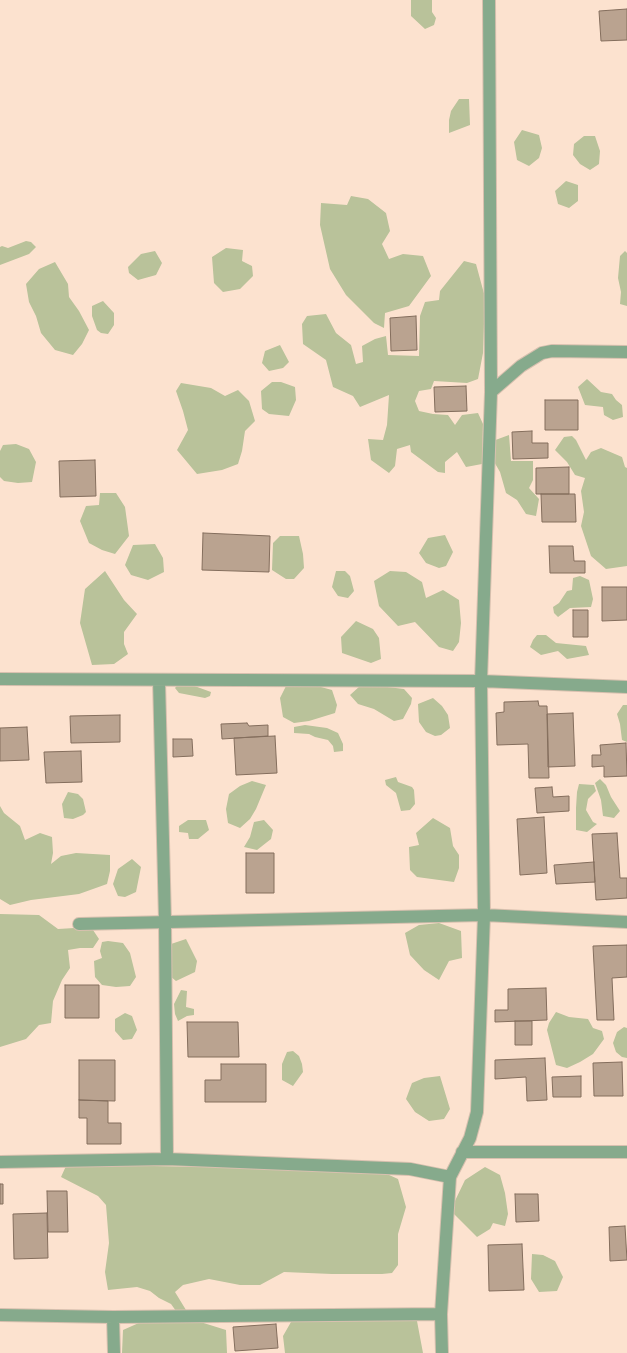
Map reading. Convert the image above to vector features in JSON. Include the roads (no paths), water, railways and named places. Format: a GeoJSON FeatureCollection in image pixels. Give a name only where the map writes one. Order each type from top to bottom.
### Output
{"type":"FeatureCollection","features":[{"type":"Feature","properties":{"kind":"street"},"geometry":{"type":"LineString","coordinates":[[442,1353],[441,1314],[450,1177],[470,1138],[477,1112],[484,915],[481,681],[491,392],[489,0]]}},
{"type":"Feature","properties":{"kind":"street"},"geometry":{"type":"LineString","coordinates":[[491,392],[521,366],[542,354],[552,351],[627,352]]}},
{"type":"Feature","properties":{"kind":"street"},"geometry":{"type":"LineString","coordinates":[[0,679],[481,681],[627,687]]}},
{"type":"Feature","properties":{"kind":"street"},"geometry":{"type":"LineString","coordinates":[[159,680],[165,921],[167,1160]]}},
{"type":"Feature","properties":{"kind":"street"},"geometry":{"type":"LineString","coordinates":[[79,924],[484,915],[627,922]]}},
{"type":"Feature","properties":{"kind":"street"},"geometry":{"type":"LineString","coordinates":[[462,1152],[627,1152]]}},
{"type":"Feature","properties":{"kind":"street"},"geometry":{"type":"LineString","coordinates":[[0,1162],[167,1160],[410,1169],[450,1177]]}},
{"type":"Feature","properties":{"kind":"street"},"geometry":{"type":"LineString","coordinates":[[0,1315],[113,1317],[441,1314]]}},
{"type":"Feature","properties":{"kind":"street"},"geometry":{"type":"LineString","coordinates":[[113,1317],[114,1353]]}}]}
